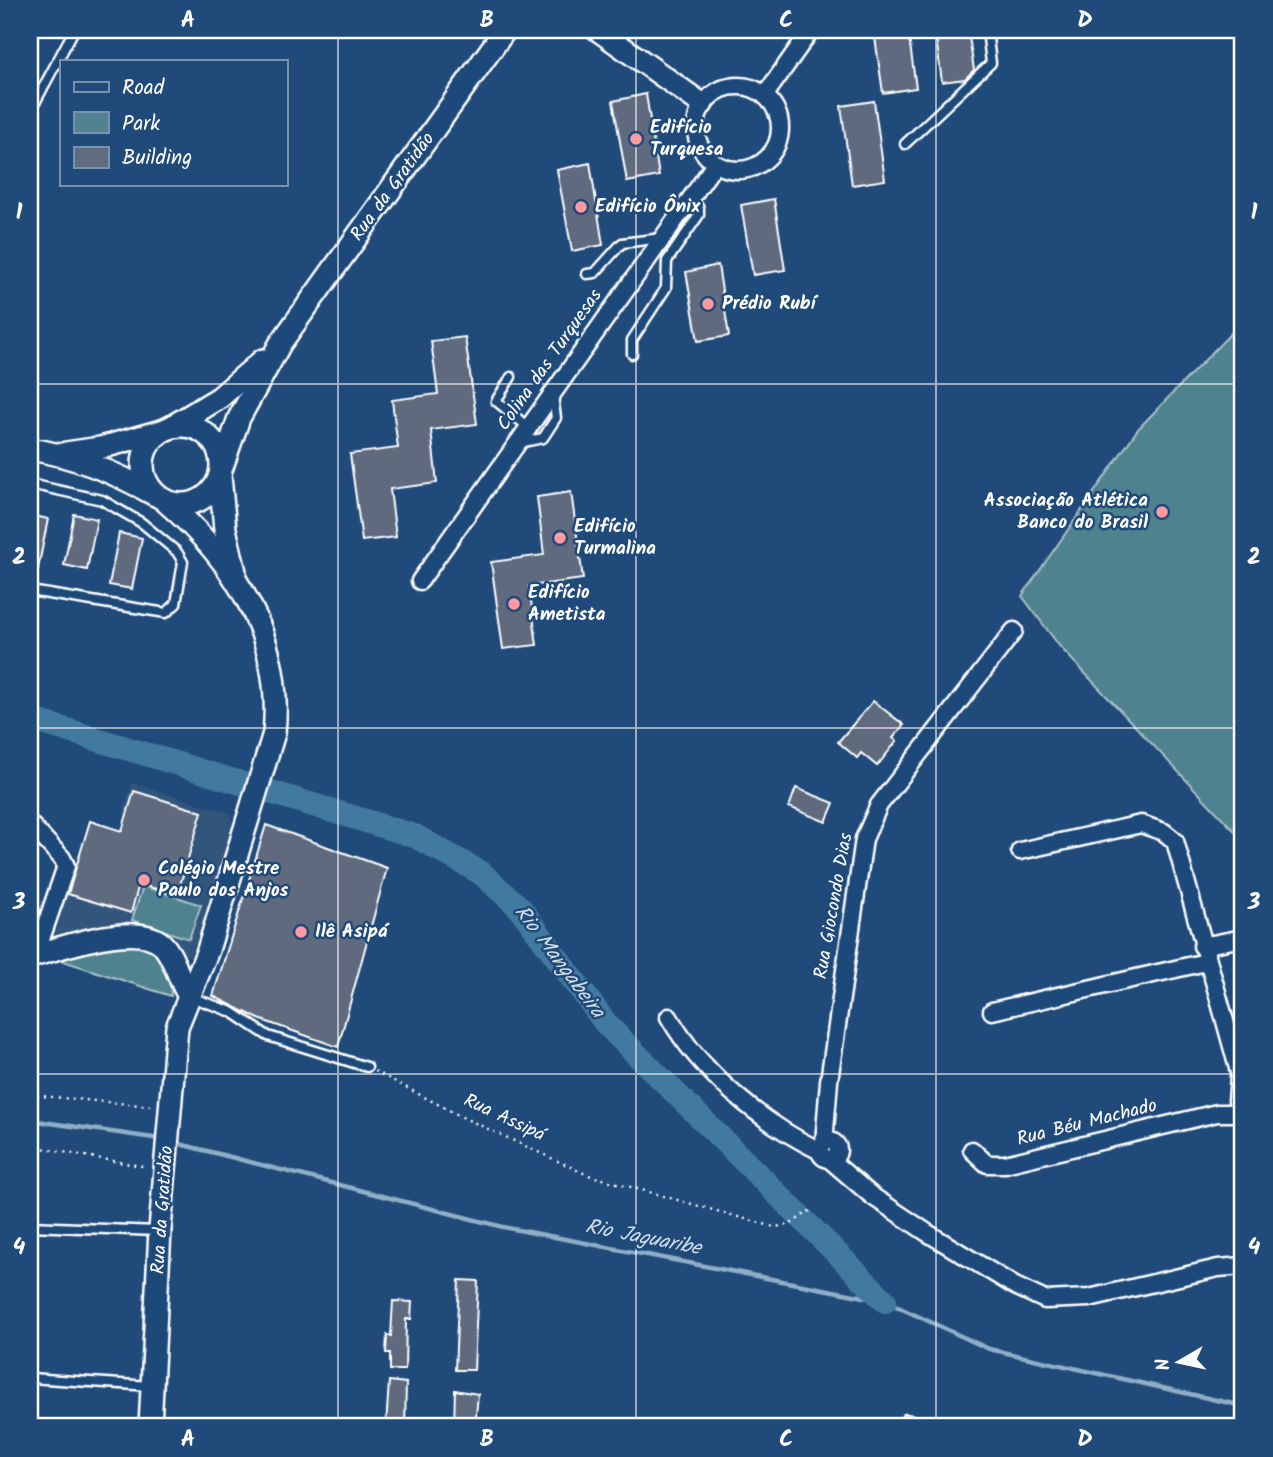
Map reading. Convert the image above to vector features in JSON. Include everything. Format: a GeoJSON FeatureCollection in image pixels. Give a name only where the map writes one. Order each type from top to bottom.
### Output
{"type":"FeatureCollection","features":[{"type":"Feature","properties":{"kind":"street","name":"Rua da Gratidão"},"geometry":{"type":"LineString","coordinates":[[238,584],[225,529],[221,471],[239,418],[280,344],[505,30]]}},
{"type":"Feature","properties":{"kind":"street"},"geometry":{"type":"LineString","coordinates":[[598,30],[702,104]]}},
{"type":"Feature","properties":{"kind":"street"},"geometry":{"type":"LineString","coordinates":[[765,95],[811,30]]}},
{"type":"Feature","properties":{"kind":"street"},"geometry":{"type":"LineString","coordinates":[[739,85],[765,95],[775,106],[780,120],[780,134],[772,154],[756,167],[742,171],[715,164],[706,157],[696,137],[695,126],[702,104],[719,91],[739,85]]}},
{"type":"Feature","properties":{"kind":"street","name":"Colina das Turquesas"},"geometry":{"type":"LineString","coordinates":[[420,581],[552,393],[668,240],[691,198],[715,164]]}},
{"type":"Feature","properties":{"kind":"street","name":"Rua da Gratidão"},"geometry":{"type":"LineString","coordinates":[[167,429],[219,398],[280,344]]}},
{"type":"Feature","properties":{"kind":"street"},"geometry":{"type":"LineString","coordinates":[[30,449],[61,454],[123,477],[162,500],[176,505],[199,502],[216,486],[221,471],[221,456],[210,437],[191,427],[167,429],[100,448],[61,454]]}},
{"type":"Feature","properties":{"kind":"street"},"geometry":{"type":"LineString","coordinates":[[162,500],[150,488],[143,463],[153,438],[167,429]]}},
{"type":"Feature","properties":{"kind":"street","name":"Rua da Gratidão"},"geometry":{"type":"LineString","coordinates":[[150,1427],[160,1230],[166,1168],[160,1105],[177,1027],[208,950],[274,733],[276,687],[267,643],[238,584],[205,538],[162,500]]}},
{"type":"Feature","properties":{"kind":"street","name":"Rua Giocondo Dias"},"geometry":{"type":"LineString","coordinates":[[1014,631],[879,805],[864,839],[854,892],[828,1109],[829,1150],[849,1176],[872,1196],[1014,1286],[1045,1300],[1089,1298],[1218,1268],[1243,1266]]}},
{"type":"Feature","properties":{"kind":"street"},"geometry":{"type":"LineString","coordinates":[[30,824],[66,866],[37,946],[118,935],[142,935],[162,944],[189,996]]}},
{"type":"Feature","properties":{"kind":"street"},"geometry":{"type":"LineString","coordinates":[[1020,851],[1141,824],[1164,832],[1175,841],[1180,852],[1240,1103]]}},
{"type":"Feature","properties":{"kind":"street"},"geometry":{"type":"LineString","coordinates":[[992,1011],[1204,954],[1243,938]]}},
{"type":"Feature","properties":{"kind":"street"},"geometry":{"type":"LineString","coordinates":[[177,976],[177,1027]]}},
{"type":"Feature","properties":{"kind":"street"},"geometry":{"type":"LineString","coordinates":[[669,1017],[686,1042],[744,1102],[791,1137],[829,1150]]}},
{"type":"Feature","properties":{"kind":"street","name":"Rua Béu Machado"},"geometry":{"type":"LineString","coordinates":[[972,1150],[987,1164],[1005,1164],[1217,1113],[1240,1103]]}},
{"type":"Feature","properties":{"kind":"lane"},"geometry":{"type":"LineString","coordinates":[[30,112],[74,30]]}},
{"type":"Feature","properties":{"kind":"lane"},"geometry":{"type":"LineString","coordinates":[[905,144],[989,66],[987,30]]}},
{"type":"Feature","properties":{"kind":"lane"},"geometry":{"type":"LineString","coordinates":[[587,274],[595,273],[622,243],[668,240],[664,266],[666,288],[632,340],[632,354]]}},
{"type":"Feature","properties":{"kind":"lane"},"geometry":{"type":"LineString","coordinates":[[511,377],[497,397],[498,404],[528,427]]}},
{"type":"Feature","properties":{"kind":"lane"},"geometry":{"type":"LineString","coordinates":[[516,443],[542,438],[558,412],[552,393]]}},
{"type":"Feature","properties":{"kind":"lane"},"geometry":{"type":"LineString","coordinates":[[30,484],[102,500],[142,523],[177,552],[183,562],[176,604],[166,613],[30,591]]}},
{"type":"Feature","properties":{"kind":"lane"},"geometry":{"type":"LineString","coordinates":[[189,996],[232,1012],[268,1036],[367,1067]]}},
{"type":"Feature","properties":{"kind":"lane"},"geometry":{"type":"LineString","coordinates":[[30,1226],[160,1230]]}},
{"type":"Feature","properties":{"kind":"lane"},"geometry":{"type":"LineString","coordinates":[[30,1378],[151,1386]]}},
{"type":"Feature","properties":{"kind":"lane"},"geometry":{"type":"LineString","coordinates":[[906,1419],[941,1427]]}},
{"type":"Feature","properties":{"kind":"path","name":"Rua Assipá"},"geometry":{"type":"LineString","coordinates":[[367,1067],[462,1117],[587,1175],[774,1227],[793,1223],[812,1209]]}},
{"type":"Feature","properties":{"kind":"path"},"geometry":{"type":"LineString","coordinates":[[30,1095],[160,1105]]}},
{"type":"Feature","properties":{"kind":"path"},"geometry":{"type":"LineString","coordinates":[[30,1146],[166,1168]]}},
{"type":"Feature","properties":{"kind":"shaded area","name":"Colégio Mestre Paulo dos Anjos"},"geometry":{"type":"Polygon","coordinates":[[[132,783],[230,813],[234,829],[192,957],[178,952],[53,943],[89,819],[132,832],[136,818],[123,814],[132,783]]]}},
{"type":"Feature","properties":{"kind":"green space","name":"Associação Atlética Banco do Brasil"},"geometry":{"type":"Polygon","coordinates":[[[1243,328],[1243,840],[1061,648],[1022,596],[1138,429],[1233,331],[1243,328]]]}},
{"type":"Feature","properties":{"kind":"green space"},"geometry":{"type":"Polygon","coordinates":[[[143,886],[201,905],[189,939],[132,920],[143,886]]]}},
{"type":"Feature","properties":{"kind":"green space"},"geometry":{"type":"Polygon","coordinates":[[[134,940],[163,961],[169,975],[171,996],[54,958],[134,940]]]}},
{"type":"Feature","properties":{"kind":"building"},"geometry":{"type":"Polygon","coordinates":[[[874,30],[908,30],[916,88],[883,93],[874,30]]]}},
{"type":"Feature","properties":{"kind":"building"},"geometry":{"type":"Polygon","coordinates":[[[935,30],[968,30],[974,70],[965,79],[942,82],[935,30]]]}},
{"type":"Feature","properties":{"kind":"building","name":"Edifício Turquesa"},"geometry":{"type":"Polygon","coordinates":[[[646,94],[659,176],[627,182],[613,101],[646,94]]]}},
{"type":"Feature","properties":{"kind":"building"},"geometry":{"type":"Polygon","coordinates":[[[874,101],[885,180],[852,185],[841,106],[874,101]]]}},
{"type":"Feature","properties":{"kind":"building","name":"Edifício Ônix"},"geometry":{"type":"Polygon","coordinates":[[[590,163],[603,245],[572,251],[557,170],[590,163]]]}},
{"type":"Feature","properties":{"kind":"building"},"geometry":{"type":"Polygon","coordinates":[[[774,199],[785,270],[753,275],[741,205],[774,199]]]}},
{"type":"Feature","properties":{"kind":"building","name":"Prédio Rubí"},"geometry":{"type":"Polygon","coordinates":[[[718,265],[729,336],[698,341],[686,272],[718,265]]]}},
{"type":"Feature","properties":{"kind":"building"},"geometry":{"type":"Polygon","coordinates":[[[465,337],[477,424],[431,430],[437,483],[390,489],[396,537],[362,541],[350,454],[398,448],[392,400],[438,394],[431,341],[465,337]]]}},
{"type":"Feature","properties":{"kind":"building"},"geometry":{"type":"Polygon","coordinates":[[[571,492],[583,579],[529,586],[537,645],[503,649],[491,562],[544,555],[537,497],[571,492]]]}},
{"type":"Feature","properties":{"kind":"building"},"geometry":{"type":"Polygon","coordinates":[[[74,514],[97,519],[87,570],[64,565],[74,514]]]}},
{"type":"Feature","properties":{"kind":"building"},"geometry":{"type":"Polygon","coordinates":[[[30,515],[48,519],[35,584],[30,583],[30,515]]]}},
{"type":"Feature","properties":{"kind":"building"},"geometry":{"type":"Polygon","coordinates":[[[119,533],[142,538],[132,589],[109,585],[119,533]]]}},
{"type":"Feature","properties":{"kind":"building"},"geometry":{"type":"Polygon","coordinates":[[[873,701],[904,725],[893,738],[897,741],[877,766],[861,753],[857,758],[838,742],[873,701]]]}},
{"type":"Feature","properties":{"kind":"building"},"geometry":{"type":"Polygon","coordinates":[[[796,788],[834,803],[826,822],[789,807],[796,788]]]}},
{"type":"Feature","properties":{"kind":"building"},"geometry":{"type":"Polygon","coordinates":[[[134,791],[202,812],[177,895],[139,884],[131,913],[68,894],[90,821],[122,831],[134,791]]]}},
{"type":"Feature","properties":{"kind":"building","name":"Ilê Asipá"},"geometry":{"type":"Polygon","coordinates":[[[266,825],[387,868],[338,1047],[259,1019],[213,996],[266,825]]]}},
{"type":"Feature","properties":{"kind":"building"},"geometry":{"type":"Polygon","coordinates":[[[459,1280],[478,1281],[474,1370],[455,1370],[459,1280]]]}},
{"type":"Feature","properties":{"kind":"building"},"geometry":{"type":"Polygon","coordinates":[[[393,1301],[412,1302],[411,1319],[406,1319],[405,1370],[390,1370],[390,1353],[386,1353],[387,1335],[391,1336],[393,1301]]]}},
{"type":"Feature","properties":{"kind":"building"},"geometry":{"type":"Polygon","coordinates":[[[389,1381],[406,1383],[405,1426],[386,1426],[389,1381]]]}},
{"type":"Feature","properties":{"kind":"building"},"geometry":{"type":"Polygon","coordinates":[[[455,1390],[478,1394],[475,1427],[454,1427],[455,1390]]]}},
{"type":"Feature","properties":{"kind":"waterway","name":"Rio Mangabeira"},"geometry":{"type":"LineString","coordinates":[[30,719],[415,836],[481,873],[520,908],[607,1025],[885,1301]]}},
{"type":"Feature","properties":{"kind":"waterway","name":"Rio Jaguaribe"},"geometry":{"type":"LineString","coordinates":[[30,1120],[160,1139]]}},
{"type":"Feature","properties":{"kind":"waterway","name":"Rio Jaguaribe"},"geometry":{"type":"LineString","coordinates":[[172,1142],[503,1227],[885,1301],[989,1349],[1243,1406]]}},
{"type":"Feature","properties":{"kind":"place","name":"Edifício Turquesa"},"geometry":{"type":"Point","coordinates":[636,139]}},
{"type":"Feature","properties":{"kind":"place","name":"Edifício Ônix"},"geometry":{"type":"Point","coordinates":[581,207]}},
{"type":"Feature","properties":{"kind":"place","name":"Prédio Rubí"},"geometry":{"type":"Point","coordinates":[708,304]}},
{"type":"Feature","properties":{"kind":"place","name":"Associação Atlética Banco do Brasil"},"geometry":{"type":"Point","coordinates":[1162,512]}},
{"type":"Feature","properties":{"kind":"place","name":"Edifício Turmalina"},"geometry":{"type":"Point","coordinates":[560,538]}},
{"type":"Feature","properties":{"kind":"place","name":"Edifício Ametista"},"geometry":{"type":"Point","coordinates":[514,604]}},
{"type":"Feature","properties":{"kind":"place","name":"Colégio Mestre Paulo dos Anjos"},"geometry":{"type":"Point","coordinates":[144,880]}},
{"type":"Feature","properties":{"kind":"place","name":"Ilê Asipá"},"geometry":{"type":"Point","coordinates":[301,932]}}]}
